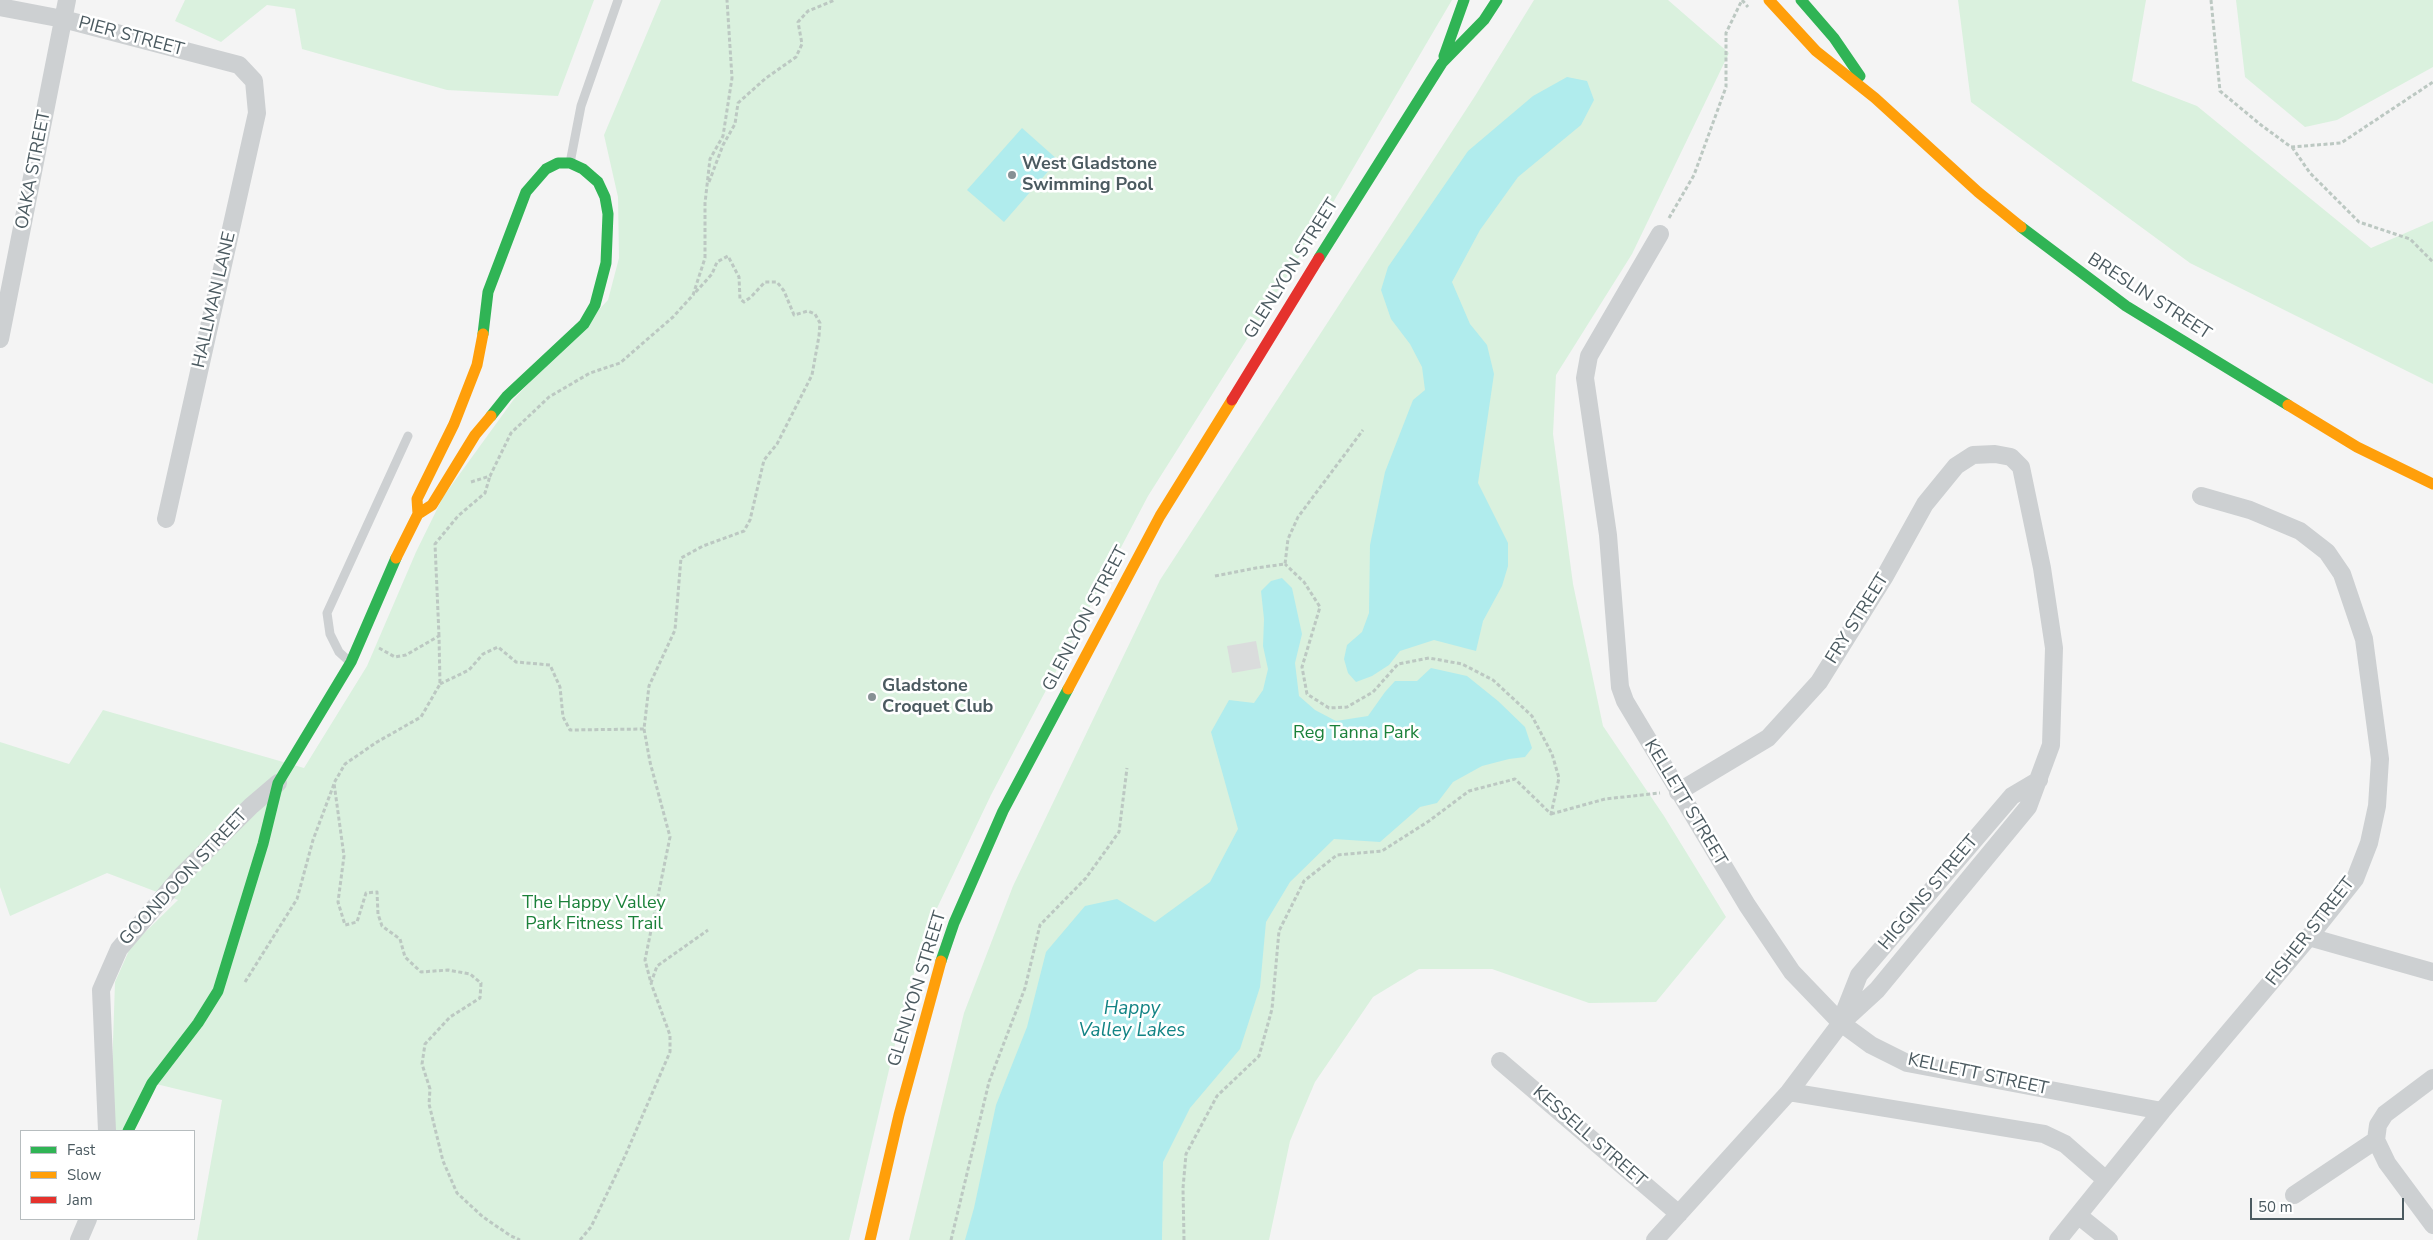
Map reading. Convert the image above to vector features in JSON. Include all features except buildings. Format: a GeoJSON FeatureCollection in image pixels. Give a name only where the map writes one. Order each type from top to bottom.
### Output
{"type":"FeatureCollection","features":[{"type":"Feature","properties":{"kind":"main road","name":"GLENLYON STREET"},"geometry":{"type":"LineString","coordinates":[[1442,63],[1464,0]]}},
{"type":"Feature","properties":{"kind":"main road","name":"GLENLYON STREET"},"geometry":{"type":"LineString","coordinates":[[870,1240],[899,1115],[938,970],[954,923],[1003,811],[1160,516],[1394,136],[1442,63],[1484,20],[1497,0]]}},
{"type":"Feature","properties":{"kind":"main road","name":"BRESLIN STREET"},"geometry":{"type":"LineString","coordinates":[[1769,0],[1816,51],[1875,98],[1978,192],[2077,271],[2126,306],[2357,447],[2433,484]]}},
{"type":"Feature","properties":{"kind":"main road","name":"BRESLIN STREET"},"geometry":{"type":"LineString","coordinates":[[1801,0],[1834,38],[1875,98]]}},
{"type":"Feature","properties":{"kind":"main road","name":"GOONDOON STREET"},"geometry":{"type":"LineString","coordinates":[[128,1130],[152,1083],[198,1023],[218,990],[263,844],[278,783],[351,662],[394,562],[418,514],[417,499],[454,424],[478,365],[486,320],[488,292],[516,212],[526,192],[546,169],[558,163],[570,163],[583,169],[598,182],[605,197],[608,214],[606,263],[595,305],[584,324],[567,342],[507,396],[474,435],[432,505],[418,514]]}},
{"type":"Feature","properties":{"kind":"street","name":"OAKA STREET"},"geometry":{"type":"LineString","coordinates":[[0,339],[67,0]]}},
{"type":"Feature","properties":{"kind":"street","name":"PIER STREET"},"geometry":{"type":"LineString","coordinates":[[0,7],[63,19],[239,65],[254,81]]}},
{"type":"Feature","properties":{"kind":"street","name":"HALLMAN LANE"},"geometry":{"type":"LineString","coordinates":[[166,519],[257,113],[254,81]]}},
{"type":"Feature","properties":{"kind":"street","name":"KELLETT STREET"},"geometry":{"type":"LineString","coordinates":[[1660,234],[1589,356],[1586,378],[1608,534],[1620,687],[1625,701],[1747,905],[1792,972],[1840,1024],[1871,1045],[1907,1063],[2162,1111]]}},
{"type":"Feature","properties":{"kind":"street","name":"FRY STREET"},"geometry":{"type":"LineString","coordinates":[[1678,792],[1768,738],[1819,682],[1875,592],[1925,504],[1956,466],[1973,455],[1996,454],[2011,457],[2021,467]]}},
{"type":"Feature","properties":{"kind":"street","name":"HIGGINS STREET"},"geometry":{"type":"LineString","coordinates":[[1656,1240],[1789,1092],[1840,1024],[1877,990],[2028,807],[2051,745],[2054,648],[2042,568],[2021,467]]}},
{"type":"Feature","properties":{"kind":"street","name":"FISHER STREET"},"geometry":{"type":"LineString","coordinates":[[2058,1240],[2162,1111],[2309,937],[2355,879],[2369,843],[2377,806],[2380,759],[2364,639],[2342,574],[2327,552],[2300,530],[2250,510],[2202,496]]}},
{"type":"Feature","properties":{"kind":"street","name":"GOONDOON STREET"},"geometry":{"type":"LineString","coordinates":[[107,1130],[101,990],[118,949],[182,875],[251,806],[278,783]]}},
{"type":"Feature","properties":{"kind":"street"},"geometry":{"type":"LineString","coordinates":[[2309,937],[2433,972]]}},
{"type":"Feature","properties":{"kind":"street","name":"KESSELL STREET"},"geometry":{"type":"LineString","coordinates":[[1500,1061],[1678,1214]]}},
{"type":"Feature","properties":{"kind":"street"},"geometry":{"type":"LineString","coordinates":[[2433,1078],[2385,1114],[2378,1125],[2376,1140],[2387,1163],[2433,1225]]}},
{"type":"Feature","properties":{"kind":"street"},"geometry":{"type":"LineString","coordinates":[[1789,1092],[2044,1134],[2065,1144],[2106,1180]]}},
{"type":"Feature","properties":{"kind":"street"},"geometry":{"type":"LineString","coordinates":[[2294,1195],[2376,1140]]}},
{"type":"Feature","properties":{"kind":"street"},"geometry":{"type":"LineString","coordinates":[[2079,1216],[2109,1240]]}},
{"type":"Feature","properties":{"kind":"street"},"geometry":{"type":"LineString","coordinates":[[78,1240],[88,1220]]}},
{"type":"Feature","properties":{"kind":"lane"},"geometry":{"type":"LineString","coordinates":[[570,163],[581,106],[618,0]]}},
{"type":"Feature","properties":{"kind":"lane"},"geometry":{"type":"LineString","coordinates":[[351,662],[339,652],[330,634],[327,612],[408,436]]}},
{"type":"Feature","properties":{"kind":"path"},"geometry":{"type":"LineString","coordinates":[[693,295],[705,258],[707,188],[710,159],[723,136],[732,78],[728,0]]}},
{"type":"Feature","properties":{"kind":"path"},"geometry":{"type":"LineString","coordinates":[[707,188],[723,145],[735,124],[738,103],[796,57],[802,44],[798,22],[808,12],[835,0]]}},
{"type":"Feature","properties":{"kind":"path"},"geometry":{"type":"LineString","coordinates":[[1660,234],[1694,175],[1726,88],[1726,32],[1742,0]]}},
{"type":"Feature","properties":{"kind":"path"},"geometry":{"type":"LineString","coordinates":[[2211,0],[2220,91],[2291,147],[2310,173],[2359,222],[2410,239],[2433,262]]}},
{"type":"Feature","properties":{"kind":"path"},"geometry":{"type":"LineString","coordinates":[[2291,147],[2340,143],[2433,82]]}},
{"type":"Feature","properties":{"kind":"path"},"geometry":{"type":"LineString","coordinates":[[244,984],[297,899],[313,840],[334,783],[345,764],[377,742],[421,717],[440,684],[435,544],[458,516],[485,493],[490,476],[511,433],[550,397],[590,373],[620,363],[673,317],[712,274],[717,262],[728,256],[739,277],[740,300],[744,302],[765,282],[777,282],[784,291],[794,316],[808,311],[814,314],[820,323],[812,375],[777,444],[764,460],[750,520],[744,532],[703,546],[681,558],[675,630],[649,686],[644,729],[650,762],[670,837],[645,960],[651,983],[670,1034],[670,1052],[626,1156],[591,1226],[580,1240]]}},
{"type":"Feature","properties":{"kind":"path"},"geometry":{"type":"LineString","coordinates":[[1285,564],[1288,539],[1298,517],[1363,430]]}},
{"type":"Feature","properties":{"kind":"path"},"geometry":{"type":"LineString","coordinates":[[445,484],[462,484],[490,476]]}},
{"type":"Feature","properties":{"kind":"path"},"geometry":{"type":"LineString","coordinates":[[1285,564],[1304,582],[1320,607],[1302,667],[1307,694],[1329,708],[1347,708],[1373,692],[1398,664],[1430,658],[1462,664],[1493,680],[1532,716],[1552,754],[1559,778],[1551,814]]}},
{"type":"Feature","properties":{"kind":"path"},"geometry":{"type":"LineString","coordinates":[[1215,576],[1285,564]]}},
{"type":"Feature","properties":{"kind":"path"},"geometry":{"type":"LineString","coordinates":[[361,638],[395,657],[406,655],[439,636]]}},
{"type":"Feature","properties":{"kind":"path"},"geometry":{"type":"LineString","coordinates":[[440,684],[469,670],[483,654],[498,647],[516,662],[550,665],[560,687],[563,717],[570,730],[644,729]]}},
{"type":"Feature","properties":{"kind":"path"},"geometry":{"type":"LineString","coordinates":[[951,1240],[989,1082],[1025,988],[1040,925],[1086,878],[1119,832],[1127,768]]}},
{"type":"Feature","properties":{"kind":"path"},"geometry":{"type":"LineString","coordinates":[[1184,1240],[1183,1188],[1186,1154],[1217,1096],[1259,1056],[1272,1009],[1278,931],[1304,881],[1337,855],[1382,851],[1469,791],[1515,779],[1551,814]]}},
{"type":"Feature","properties":{"kind":"path"},"geometry":{"type":"LineString","coordinates":[[334,783],[344,856],[338,902],[345,925],[357,922],[366,893],[377,892],[378,914],[382,926],[400,938],[405,957],[421,972],[448,970],[470,974],[481,983],[480,998],[450,1017],[425,1044],[422,1064],[430,1089],[429,1104],[443,1161],[457,1193],[483,1217],[520,1240]]}},
{"type":"Feature","properties":{"kind":"path"},"geometry":{"type":"LineString","coordinates":[[1551,814],[1605,799],[1678,792]]}},
{"type":"Feature","properties":{"kind":"path"},"geometry":{"type":"LineString","coordinates":[[651,983],[657,966],[708,930]]}},
{"type":"Feature","properties":{"kind":"green space"},"geometry":{"type":"Polygon","coordinates":[[[185,0],[594,0],[558,96],[447,90],[302,49],[295,9],[267,5],[221,42],[175,21],[185,0]]]}},
{"type":"Feature","properties":{"kind":"green space","name":"The Happy Valley Park Fitness Trail"},"geometry":{"type":"Polygon","coordinates":[[[661,0],[1452,0],[1328,211],[1148,496],[991,795],[928,927],[904,1006],[849,1240],[197,1240],[222,1100],[152,1083],[128,1130],[110,1130],[115,982],[131,946],[178,900],[107,873],[10,916],[0,887],[0,742],[69,764],[103,710],[304,768],[367,666],[416,552],[443,497],[514,399],[608,300],[619,258],[618,197],[604,135],[661,0]]]}},
{"type":"Feature","properties":{"kind":"green space","name":"Reg Tanna Park"},"geometry":{"type":"Polygon","coordinates":[[[1534,0],[1668,0],[1729,53],[1632,254],[1556,375],[1553,434],[1573,584],[1603,726],[1664,816],[1726,917],[1656,1002],[1589,1003],[1492,969],[1419,969],[1373,997],[1315,1082],[1290,1141],[1269,1240],[909,1240],[964,1013],[1013,886],[1160,580],[1475,96],[1534,0]]]}},
{"type":"Feature","properties":{"kind":"green space"},"geometry":{"type":"Polygon","coordinates":[[[1958,0],[2146,0],[2132,81],[2197,106],[2371,248],[2433,221],[2433,384],[2190,263],[1971,102],[1958,0]]]}},
{"type":"Feature","properties":{"kind":"green space"},"geometry":{"type":"Polygon","coordinates":[[[2236,0],[2433,0],[2433,67],[2337,120],[2305,127],[2245,77],[2236,0]]]}},
{"type":"Feature","properties":{"kind":"water"},"geometry":{"type":"Polygon","coordinates":[[[1567,77],[1587,81],[1594,100],[1581,125],[1518,177],[1480,230],[1452,282],[1470,324],[1487,345],[1494,374],[1478,483],[1508,543],[1508,566],[1502,586],[1483,621],[1476,651],[1434,640],[1400,651],[1389,665],[1372,676],[1356,682],[1348,673],[1344,659],[1347,645],[1362,632],[1369,613],[1370,545],[1385,472],[1413,400],[1425,390],[1422,367],[1410,344],[1391,319],[1381,290],[1388,267],[1468,151],[1533,96],[1567,77]]]}},
{"type":"Feature","properties":{"kind":"water","name":"West Gladstone Swimming Pool"},"geometry":{"type":"Polygon","coordinates":[[[1022,128],[1058,160],[1004,222],[967,190],[1022,128]]]}},
{"type":"Feature","properties":{"kind":"water","name":"Happy Valley Lakes"},"geometry":{"type":"Polygon","coordinates":[[[1282,578],[1292,588],[1302,634],[1295,663],[1299,696],[1315,710],[1336,721],[1368,716],[1395,681],[1417,681],[1431,668],[1467,676],[1498,701],[1525,727],[1532,748],[1525,757],[1482,766],[1453,782],[1437,803],[1420,807],[1380,842],[1334,839],[1290,882],[1266,922],[1260,987],[1240,1049],[1190,1108],[1163,1162],[1162,1240],[965,1240],[974,1208],[996,1105],[1027,1027],[1046,952],[1085,906],[1117,899],[1155,922],[1210,882],[1238,829],[1211,732],[1229,700],[1254,703],[1263,690],[1268,669],[1263,646],[1264,619],[1261,591],[1271,581],[1282,578]]]}},
{"type":"Feature","properties":{"kind":"traffic: fast"},"geometry":{"type":"LineString","coordinates":[[1444,56],[1464,0]]}},
{"type":"Feature","properties":{"kind":"traffic: fast"},"geometry":{"type":"LineString","coordinates":[[1319,258],[1442,63],[1484,20],[1497,0]]}},
{"type":"Feature","properties":{"kind":"traffic: fast"},"geometry":{"type":"LineString","coordinates":[[1801,0],[1834,38],[1860,76]]}},
{"type":"Feature","properties":{"kind":"traffic: fast"},"geometry":{"type":"LineString","coordinates":[[483,334],[488,292],[526,192],[546,169],[558,163],[570,163],[583,169],[598,182],[605,197],[608,214],[606,263],[595,305],[584,324],[507,396],[491,416]]}},
{"type":"Feature","properties":{"kind":"traffic: fast"},"geometry":{"type":"LineString","coordinates":[[2021,227],[2126,306],[2288,405]]}},
{"type":"Feature","properties":{"kind":"traffic: fast"},"geometry":{"type":"LineString","coordinates":[[128,1130],[152,1083],[198,1023],[218,991],[263,844],[278,783],[351,662],[396,558]]}},
{"type":"Feature","properties":{"kind":"traffic: fast"},"geometry":{"type":"LineString","coordinates":[[941,961],[954,923],[1003,811],[1068,689]]}},
{"type":"Feature","properties":{"kind":"traffic: slow"},"geometry":{"type":"LineString","coordinates":[[1769,0],[1816,51],[1875,98],[1978,192],[2021,227]]}},
{"type":"Feature","properties":{"kind":"traffic: slow"},"geometry":{"type":"LineString","coordinates":[[396,558],[418,514],[417,499],[454,424],[477,365],[483,334]]}},
{"type":"Feature","properties":{"kind":"traffic: slow"},"geometry":{"type":"LineString","coordinates":[[1068,689],[1160,516],[1232,400]]}},
{"type":"Feature","properties":{"kind":"traffic: slow"},"geometry":{"type":"LineString","coordinates":[[2288,405],[2357,447],[2433,484]]}},
{"type":"Feature","properties":{"kind":"traffic: slow"},"geometry":{"type":"LineString","coordinates":[[418,514],[432,505],[475,435],[491,416]]}},
{"type":"Feature","properties":{"kind":"traffic: slow"},"geometry":{"type":"LineString","coordinates":[[870,1240],[899,1115],[941,961]]}},
{"type":"Feature","properties":{"kind":"traffic: jam"},"geometry":{"type":"LineString","coordinates":[[1232,400],[1319,258]]}},
{"type":"Feature","properties":{"kind":"place","name":"West Gladstone Swimming Pool"},"geometry":{"type":"Point","coordinates":[1012,175]}},
{"type":"Feature","properties":{"kind":"place","name":"Gladstone Croquet Club"},"geometry":{"type":"Point","coordinates":[872,697]}}]}
